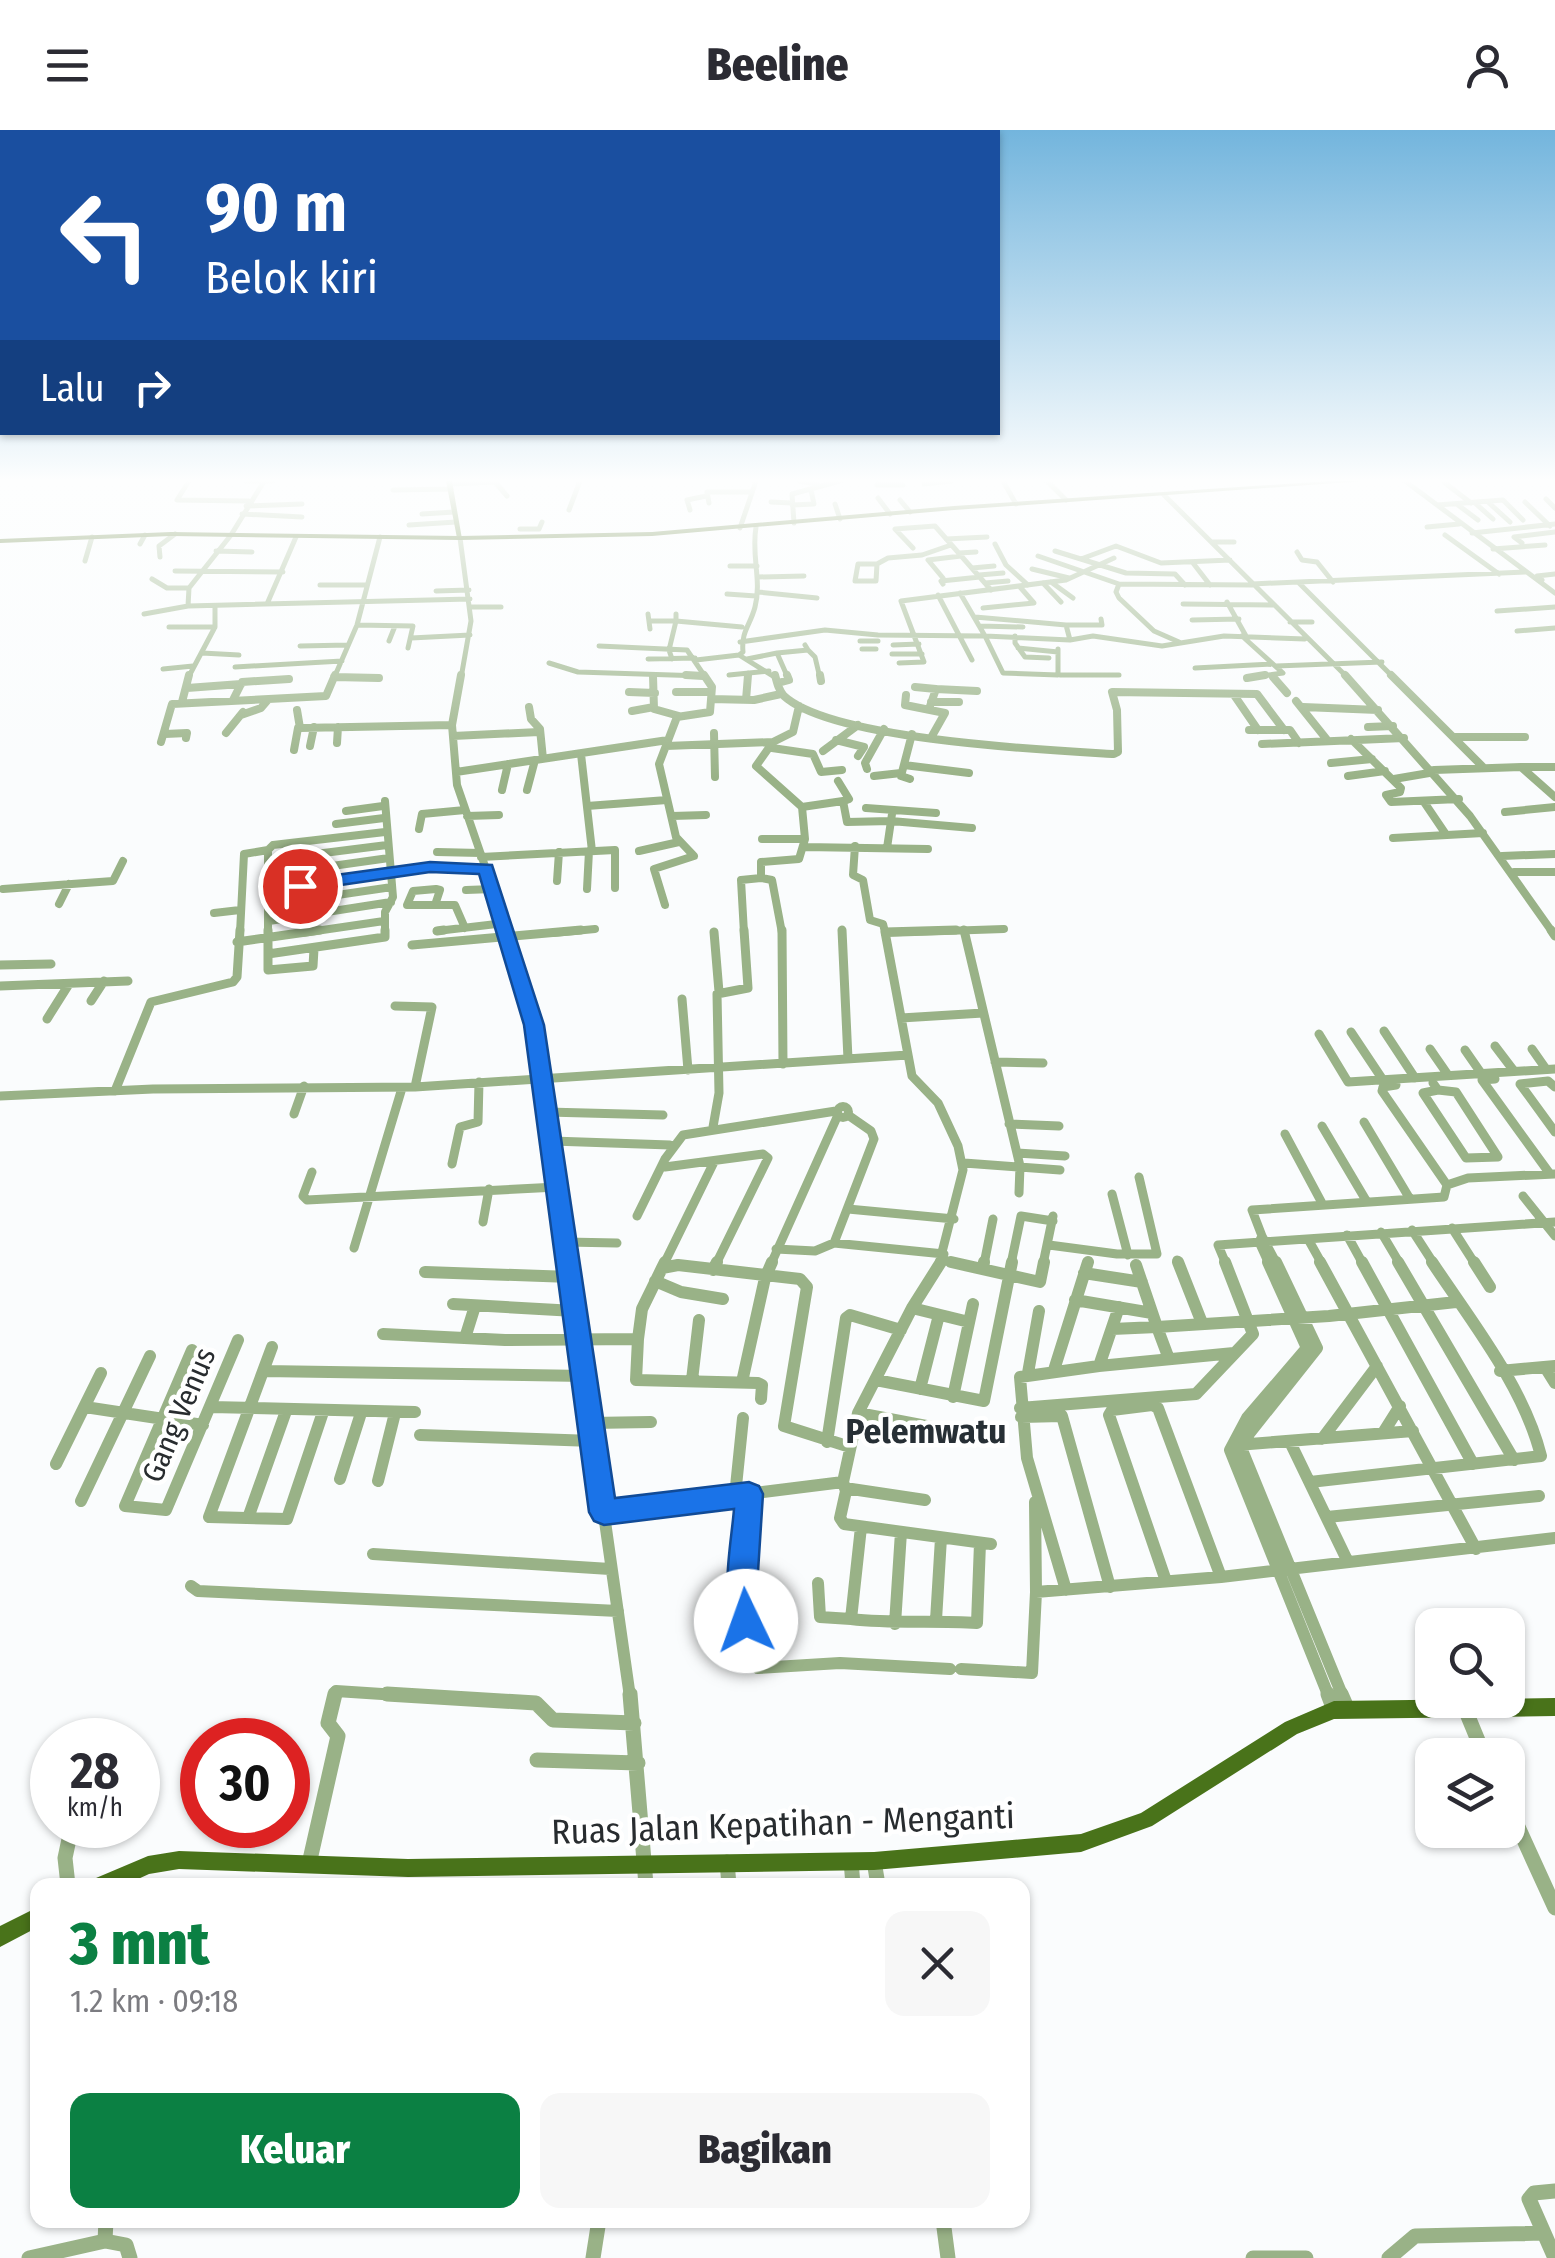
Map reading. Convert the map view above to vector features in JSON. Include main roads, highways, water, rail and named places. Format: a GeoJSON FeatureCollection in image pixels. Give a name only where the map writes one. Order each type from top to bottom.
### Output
{"type":"FeatureCollection","features":[{"type":"Feature","properties":{"kind":"main road","name":"Ruas Jalan Kepatihan - Menganti"},"geometry":{"type":"LineString","coordinates":[[130,1878],[148,1866],[179,1860],[408,1868],[874,1860],[1080,1843],[1146,1820],[1291,1728],[1341,1710],[1555,1707]]}},
{"type":"Feature","properties":{"kind":"main road"},"geometry":{"type":"LineString","coordinates":[[0,1937],[30,1920]]}},
{"type":"Feature","properties":{"kind":"district","name":"Pelemwatu"},"geometry":{"type":"Point","coordinates":[926,1431]}}]}
